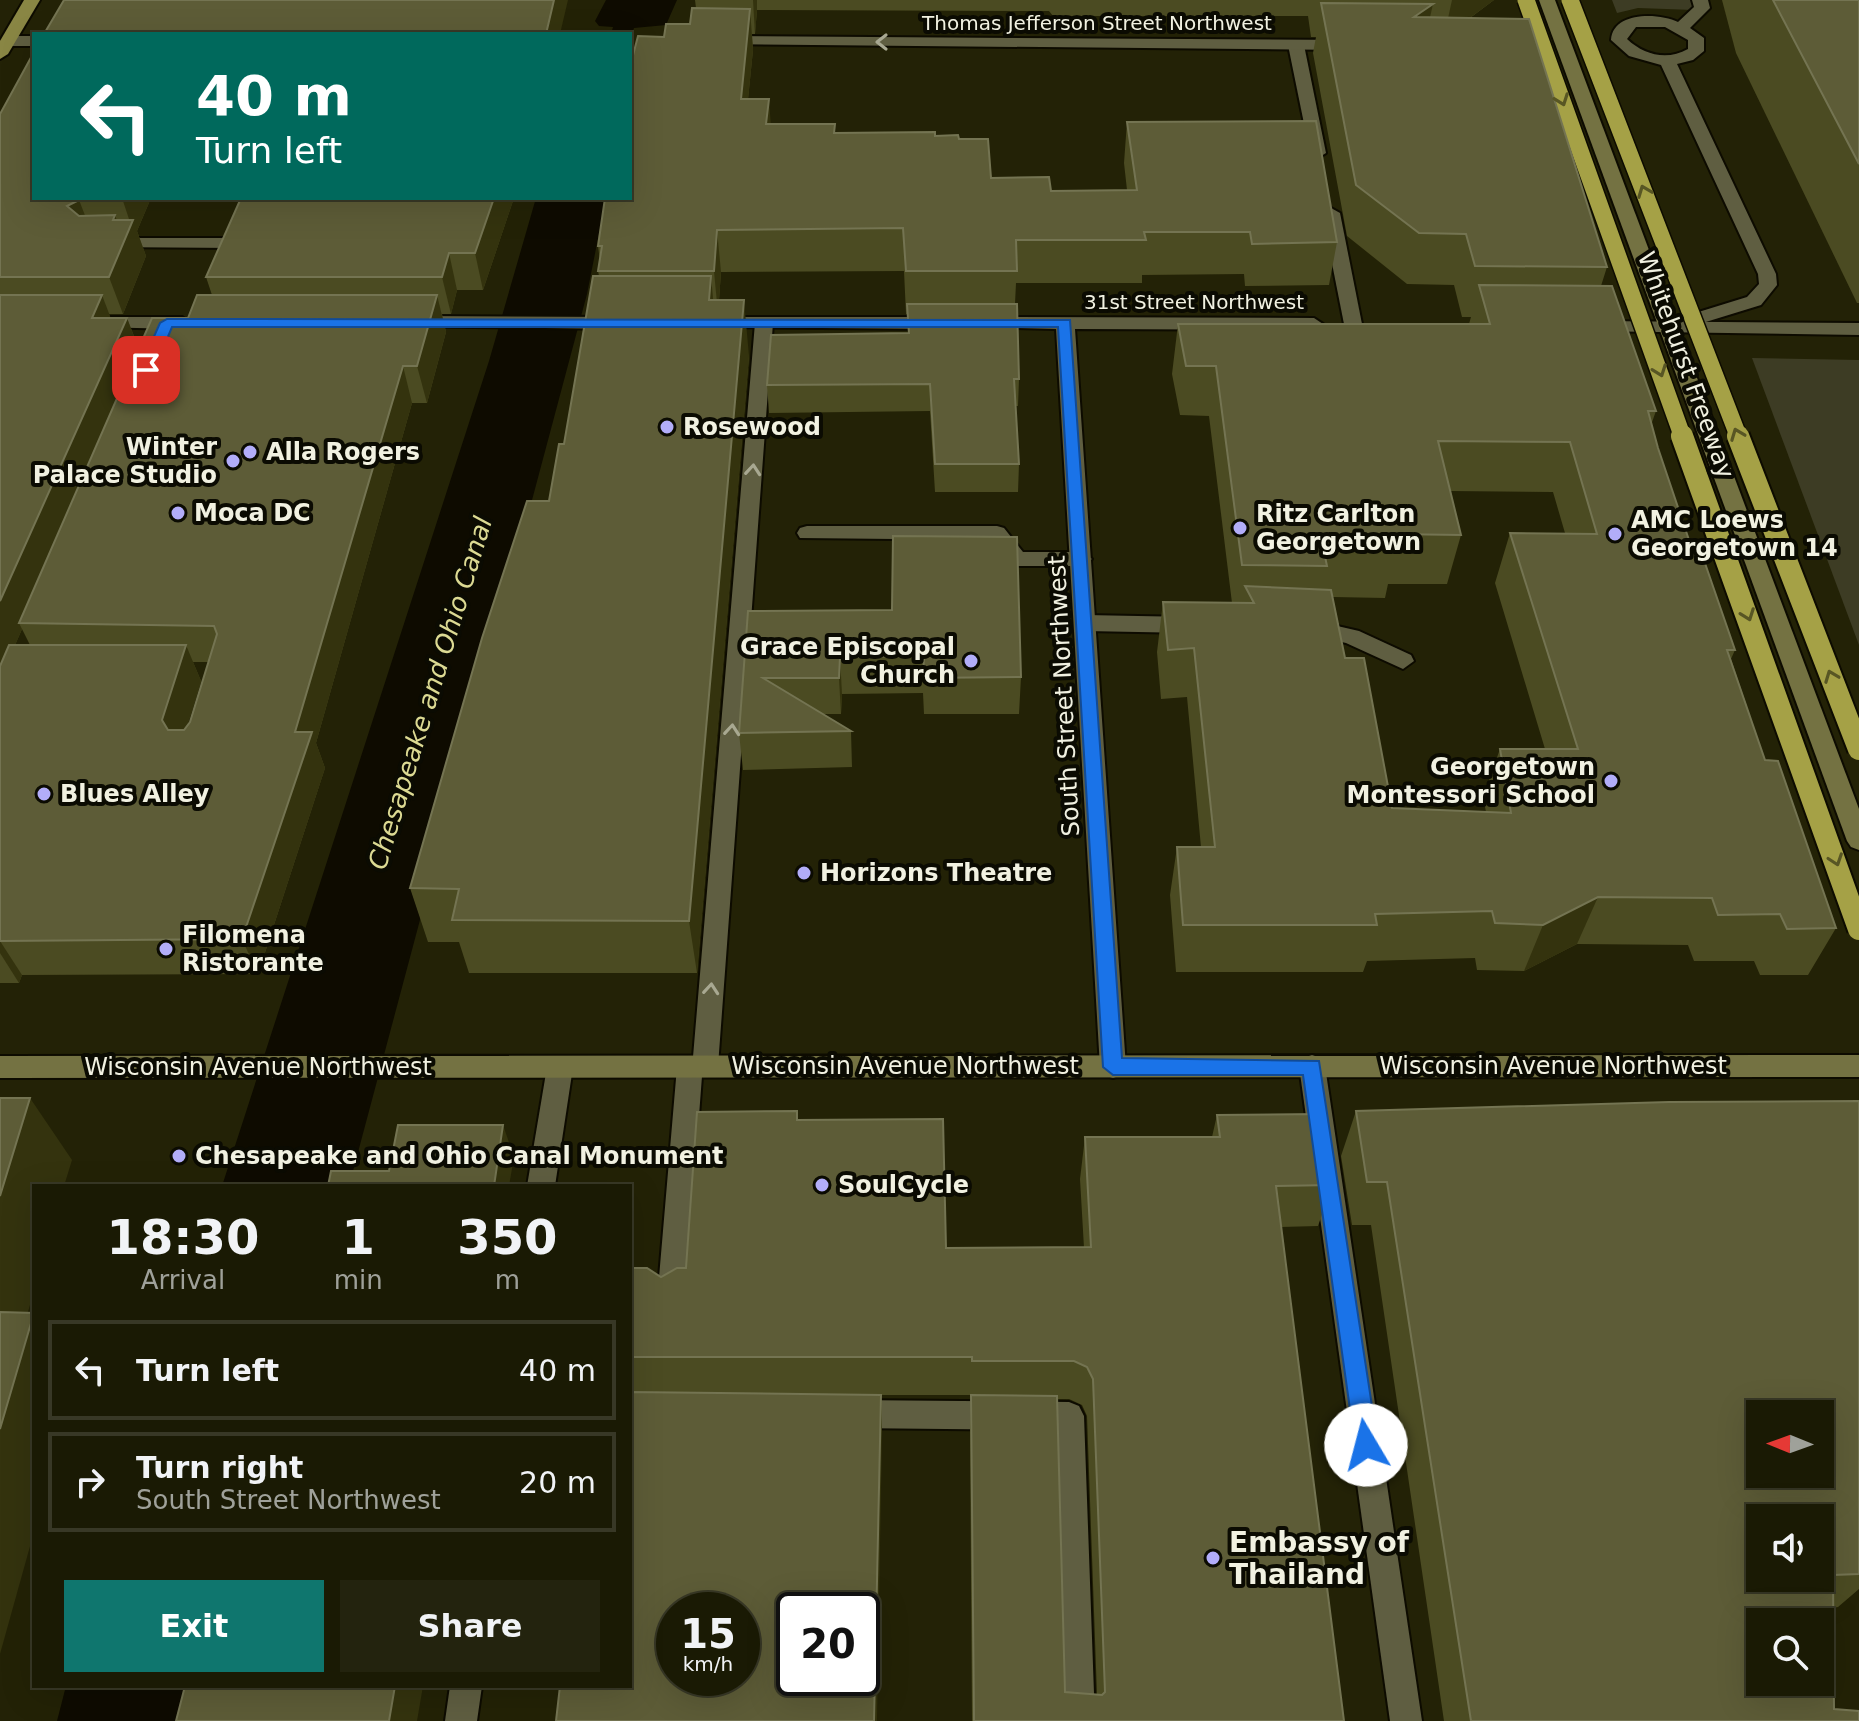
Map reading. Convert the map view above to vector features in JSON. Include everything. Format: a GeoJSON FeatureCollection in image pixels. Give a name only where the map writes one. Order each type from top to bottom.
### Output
{"type":"FeatureCollection","features":[{"type":"Feature","properties":{"kind":"highway","name":"Whitehurst Freeway"},"geometry":{"type":"LineString","coordinates":[[1526,0],[1859,929]]}},
{"type":"Feature","properties":{"kind":"highway","name":"Whitehurst Freeway"},"geometry":{"type":"LineString","coordinates":[[1570,0],[1859,749]]}},
{"type":"Feature","properties":{"kind":"main road"},"geometry":{"type":"LineString","coordinates":[[4,48],[32,0]]}},
{"type":"Feature","properties":{"kind":"main road"},"geometry":{"type":"LineString","coordinates":[[1547,0],[1859,841]]}},
{"type":"Feature","properties":{"kind":"main road","name":"Wisconsin Avenue Northwest"},"geometry":{"type":"LineString","coordinates":[[0,1067],[1859,1066]]}},
{"type":"Feature","properties":{"kind":"street"},"geometry":{"type":"LineString","coordinates":[[1681,28],[1702,8],[1700,0]]}},
{"type":"Feature","properties":{"kind":"street"},"geometry":{"type":"LineString","coordinates":[[1521,46],[1564,46],[1619,40],[1642,56],[1667,60],[1679,59],[1696,51],[1696,38],[1681,28],[1641,21],[1623,28],[1619,40]]}},
{"type":"Feature","properties":{"kind":"street"},"geometry":{"type":"LineString","coordinates":[[4,48],[32,41]]}},
{"type":"Feature","properties":{"kind":"street","name":"Thomas Jefferson Street Northwest"},"geometry":{"type":"LineString","coordinates":[[698,41],[1371,45]]}},
{"type":"Feature","properties":{"kind":"street"},"geometry":{"type":"LineString","coordinates":[[1296,45],[1321,164]]}},
{"type":"Feature","properties":{"kind":"street"},"geometry":{"type":"LineString","coordinates":[[1667,60],[1767,274],[1768,285],[1754,301],[1668,328]]}},
{"type":"Feature","properties":{"kind":"street","name":"31st Street Northwest"},"geometry":{"type":"LineString","coordinates":[[700,323],[1361,324],[1327,194]]}},
{"type":"Feature","properties":{"kind":"street"},"geometry":{"type":"LineString","coordinates":[[93,244],[233,250],[246,220]]}},
{"type":"Feature","properties":{"kind":"street"},"geometry":{"type":"LineString","coordinates":[[76,323],[203,322]]}},
{"type":"Feature","properties":{"kind":"street"},"geometry":{"type":"LineString","coordinates":[[389,322],[637,323]]}},
{"type":"Feature","properties":{"kind":"street"},"geometry":{"type":"LineString","coordinates":[[157,345],[167,323]]}},
{"type":"Feature","properties":{"kind":"street"},"geometry":{"type":"LineString","coordinates":[[671,1301],[698,1067],[764,323]]}},
{"type":"Feature","properties":{"kind":"street","name":"South Street Northwest"},"geometry":{"type":"LineString","coordinates":[[1065,323],[1113,1067]]}},
{"type":"Feature","properties":{"kind":"street"},"geometry":{"type":"LineString","coordinates":[[1569,327],[1859,329]]}},
{"type":"Feature","properties":{"kind":"street"},"geometry":{"type":"LineString","coordinates":[[807,533],[997,533],[1017,559],[1082,559]]}},
{"type":"Feature","properties":{"kind":"street"},"geometry":{"type":"LineString","coordinates":[[1085,623],[1206,625]]}},
{"type":"Feature","properties":{"kind":"street"},"geometry":{"type":"LineString","coordinates":[[1284,626],[1316,627],[1351,636],[1403,661]]}},
{"type":"Feature","properties":{"kind":"street"},"geometry":{"type":"LineString","coordinates":[[1312,1066],[1406,1721]]}},
{"type":"Feature","properties":{"kind":"street"},"geometry":{"type":"LineString","coordinates":[[541,1184],[560,1067]]}},
{"type":"Feature","properties":{"kind":"street"},"geometry":{"type":"LineString","coordinates":[[818,1413],[1069,1416],[1079,1721]]}},
{"type":"Feature","properties":{"kind":"street"},"geometry":{"type":"LineString","coordinates":[[461,1721],[466,1688]]}},
{"type":"Feature","properties":{"kind":"shaded area"},"geometry":{"type":"Polygon","coordinates":[[[1612,0],[1692,0],[1694,10],[1638,8],[1617,13],[1612,0]]]}},
{"type":"Feature","properties":{"kind":"shaded area"},"geometry":{"type":"Polygon","coordinates":[[[1752,358],[1859,360],[1859,645],[1752,358]]]}},
{"type":"Feature","properties":{"kind":"water"},"geometry":{"type":"Polygon","coordinates":[[[606,0],[677,0],[666,25],[634,28],[632,34],[612,32],[613,27],[599,26],[595,21],[606,0]]]}},
{"type":"Feature","properties":{"kind":"water","name":"Chesapeake and Ohio Canal"},"geometry":{"type":"Polygon","coordinates":[[[535,200],[606,200],[587,294],[350,1184],[223,1184],[489,361],[535,200]]]}},
{"type":"Feature","properties":{"kind":"water"},"geometry":{"type":"Polygon","coordinates":[[[65,1688],[223,1688],[215,1721],[57,1721],[65,1688]]]}},
{"type":"Feature","properties":{"kind":"building"},"geometry":{"type":"Polygon","coordinates":[[[64,0],[554,0],[546,32],[45,32],[64,0]]]}},
{"type":"Feature","properties":{"kind":"building"},"geometry":{"type":"Polygon","coordinates":[[[1773,0],[1859,0],[1859,164],[1773,0]]]}},
{"type":"Feature","properties":{"kind":"building"},"geometry":{"type":"Polygon","coordinates":[[[1321,3],[1433,4],[1414,17],[1529,19],[1607,267],[1475,266],[1466,234],[1419,233],[1356,185],[1321,3]]]}},
{"type":"Feature","properties":{"kind":"building"},"geometry":{"type":"Polygon","coordinates":[[[692,8],[750,9],[741,99],[769,99],[766,124],[835,124],[834,133],[935,132],[935,136],[988,139],[991,178],[1049,177],[1051,191],[1137,190],[1127,122],[1316,121],[1337,242],[1252,244],[1250,232],[1144,232],[1146,240],[1016,240],[1017,271],[906,271],[903,228],[717,230],[714,271],[598,271],[605,200],[632,200],[632,59],[638,36],[664,37],[666,24],[690,24],[692,8]]]}},
{"type":"Feature","properties":{"kind":"building"},"geometry":{"type":"Polygon","coordinates":[[[32,56],[32,200],[79,200],[67,206],[79,216],[115,215],[113,220],[133,220],[109,277],[0,277],[0,114],[32,56]]]}},
{"type":"Feature","properties":{"kind":"building"},"geometry":{"type":"Polygon","coordinates":[[[240,200],[493,200],[475,253],[449,253],[442,277],[206,277],[240,200]]]}},
{"type":"Feature","properties":{"kind":"building"},"geometry":{"type":"Polygon","coordinates":[[[593,276],[711,276],[709,300],[744,300],[689,921],[452,920],[459,889],[410,888],[482,638],[527,501],[549,501],[559,444],[564,444],[593,276]]]}},
{"type":"Feature","properties":{"kind":"building"},"geometry":{"type":"Polygon","coordinates":[[[1479,285],[1612,286],[1656,411],[1648,411],[1658,448],[1690,543],[1698,543],[1735,650],[1727,650],[1765,760],[1778,761],[1836,928],[1787,929],[1780,914],[1718,915],[1712,898],[1598,897],[1543,925],[1495,923],[1492,911],[1375,914],[1377,925],[1183,925],[1177,847],[1215,847],[1194,648],[1168,650],[1163,602],[1254,603],[1245,586],[1331,590],[1345,658],[1364,658],[1392,808],[1511,813],[1500,749],[1578,749],[1510,533],[1597,534],[1570,442],[1438,441],[1461,535],[1393,534],[1397,548],[1323,547],[1327,566],[1242,565],[1216,366],[1186,366],[1178,324],[1490,324],[1479,285]]]}},
{"type":"Feature","properties":{"kind":"building"},"geometry":{"type":"Polygon","coordinates":[[[0,295],[102,295],[92,318],[127,318],[0,601],[0,295]]]}},
{"type":"Feature","properties":{"kind":"building"},"geometry":{"type":"Polygon","coordinates":[[[197,295],[437,295],[417,366],[403,366],[295,732],[312,732],[242,939],[0,941],[0,666],[9,645],[186,645],[162,720],[168,730],[184,730],[190,722],[217,634],[214,626],[19,623],[152,318],[188,318],[197,295]]]}},
{"type":"Feature","properties":{"kind":"building"},"geometry":{"type":"Polygon","coordinates":[[[907,304],[1017,304],[1019,379],[1014,379],[1019,464],[935,464],[930,384],[767,385],[771,335],[909,333],[907,304]]]}},
{"type":"Feature","properties":{"kind":"building"},"geometry":{"type":"Polygon","coordinates":[[[893,536],[1017,537],[1021,677],[923,678],[924,656],[840,657],[839,678],[763,678],[851,731],[739,733],[748,611],[892,610],[893,536]]]}},
{"type":"Feature","properties":{"kind":"building"},"geometry":{"type":"Polygon","coordinates":[[[0,1098],[30,1098],[0,1196],[0,1098]]]}},
{"type":"Feature","properties":{"kind":"building"},"geometry":{"type":"Polygon","coordinates":[[[1859,1101],[1859,1574],[1834,1575],[1834,1504],[1746,1504],[1746,1592],[1833,1592],[1833,1608],[1746,1608],[1746,1696],[1834,1696],[1834,1709],[1859,1711],[1859,1721],[1471,1721],[1387,1182],[1367,1182],[1356,1111],[1669,1102],[1859,1101]]]}},
{"type":"Feature","properties":{"kind":"building"},"geometry":{"type":"Polygon","coordinates":[[[797,1111],[797,1120],[943,1119],[946,1248],[1091,1247],[1085,1137],[1220,1137],[1217,1115],[1321,1114],[1332,1185],[1276,1186],[1344,1721],[974,1721],[971,1395],[1057,1396],[1065,1692],[1102,1695],[1105,1692],[1093,1379],[1087,1367],[1074,1361],[972,1361],[972,1357],[632,1357],[632,1268],[647,1268],[661,1277],[677,1268],[686,1268],[697,1112],[797,1111]]]}},
{"type":"Feature","properties":{"kind":"building"},"geometry":{"type":"Polygon","coordinates":[[[398,1125],[503,1125],[494,1184],[328,1184],[331,1171],[389,1171],[398,1125]]]}},
{"type":"Feature","properties":{"kind":"building"},"geometry":{"type":"Polygon","coordinates":[[[0,1312],[32,1313],[32,1320],[0,1429],[0,1312]]]}},
{"type":"Feature","properties":{"kind":"building"},"geometry":{"type":"Polygon","coordinates":[[[632,1392],[881,1395],[877,1592],[776,1592],[776,1696],[875,1696],[874,1721],[556,1721],[560,1688],[632,1688],[632,1392]]]}},
{"type":"Feature","properties":{"kind":"building"},"geometry":{"type":"Polygon","coordinates":[[[184,1688],[395,1688],[389,1721],[176,1721],[184,1688]]]}},
{"type":"Feature","properties":{"kind":"place","name":"Rosewood"},"geometry":{"type":"Point","coordinates":[667,427]}},
{"type":"Feature","properties":{"kind":"place","name":"Alla Rogers"},"geometry":{"type":"Point","coordinates":[250,452]}},
{"type":"Feature","properties":{"kind":"place","name":"Winter Palace Studio"},"geometry":{"type":"Point","coordinates":[233,461]}},
{"type":"Feature","properties":{"kind":"place","name":"Moca DC"},"geometry":{"type":"Point","coordinates":[178,513]}},
{"type":"Feature","properties":{"kind":"place","name":"Ritz Carlton Georgetown"},"geometry":{"type":"Point","coordinates":[1240,528]}},
{"type":"Feature","properties":{"kind":"place","name":"AMC Loews Georgetown 14"},"geometry":{"type":"Point","coordinates":[1615,534]}},
{"type":"Feature","properties":{"kind":"place","name":"Grace Episcopal Church"},"geometry":{"type":"Point","coordinates":[971,661]}},
{"type":"Feature","properties":{"kind":"place","name":"Georgetown Montessori School"},"geometry":{"type":"Point","coordinates":[1611,781]}},
{"type":"Feature","properties":{"kind":"place","name":"Blues Alley"},"geometry":{"type":"Point","coordinates":[44,794]}},
{"type":"Feature","properties":{"kind":"place","name":"Horizons Theatre"},"geometry":{"type":"Point","coordinates":[804,873]}},
{"type":"Feature","properties":{"kind":"place","name":"Filomena Ristorante"},"geometry":{"type":"Point","coordinates":[166,949]}},
{"type":"Feature","properties":{"kind":"place","name":"Chesapeake and Ohio Canal Monument"},"geometry":{"type":"Point","coordinates":[179,1156]}},
{"type":"Feature","properties":{"kind":"place","name":"SoulCycle"},"geometry":{"type":"Point","coordinates":[822,1185]}},
{"type":"Feature","properties":{"kind":"place","name":"Embassy of Thailand"},"geometry":{"type":"Point","coordinates":[1213,1558]}},
{"type":"Feature","properties":{"kind":"route"},"geometry":{"type":"LineString","coordinates":[[146,370],[167,323],[1065,323],[1113,1067],[1312,1066],[1366,1445]]}}]}
